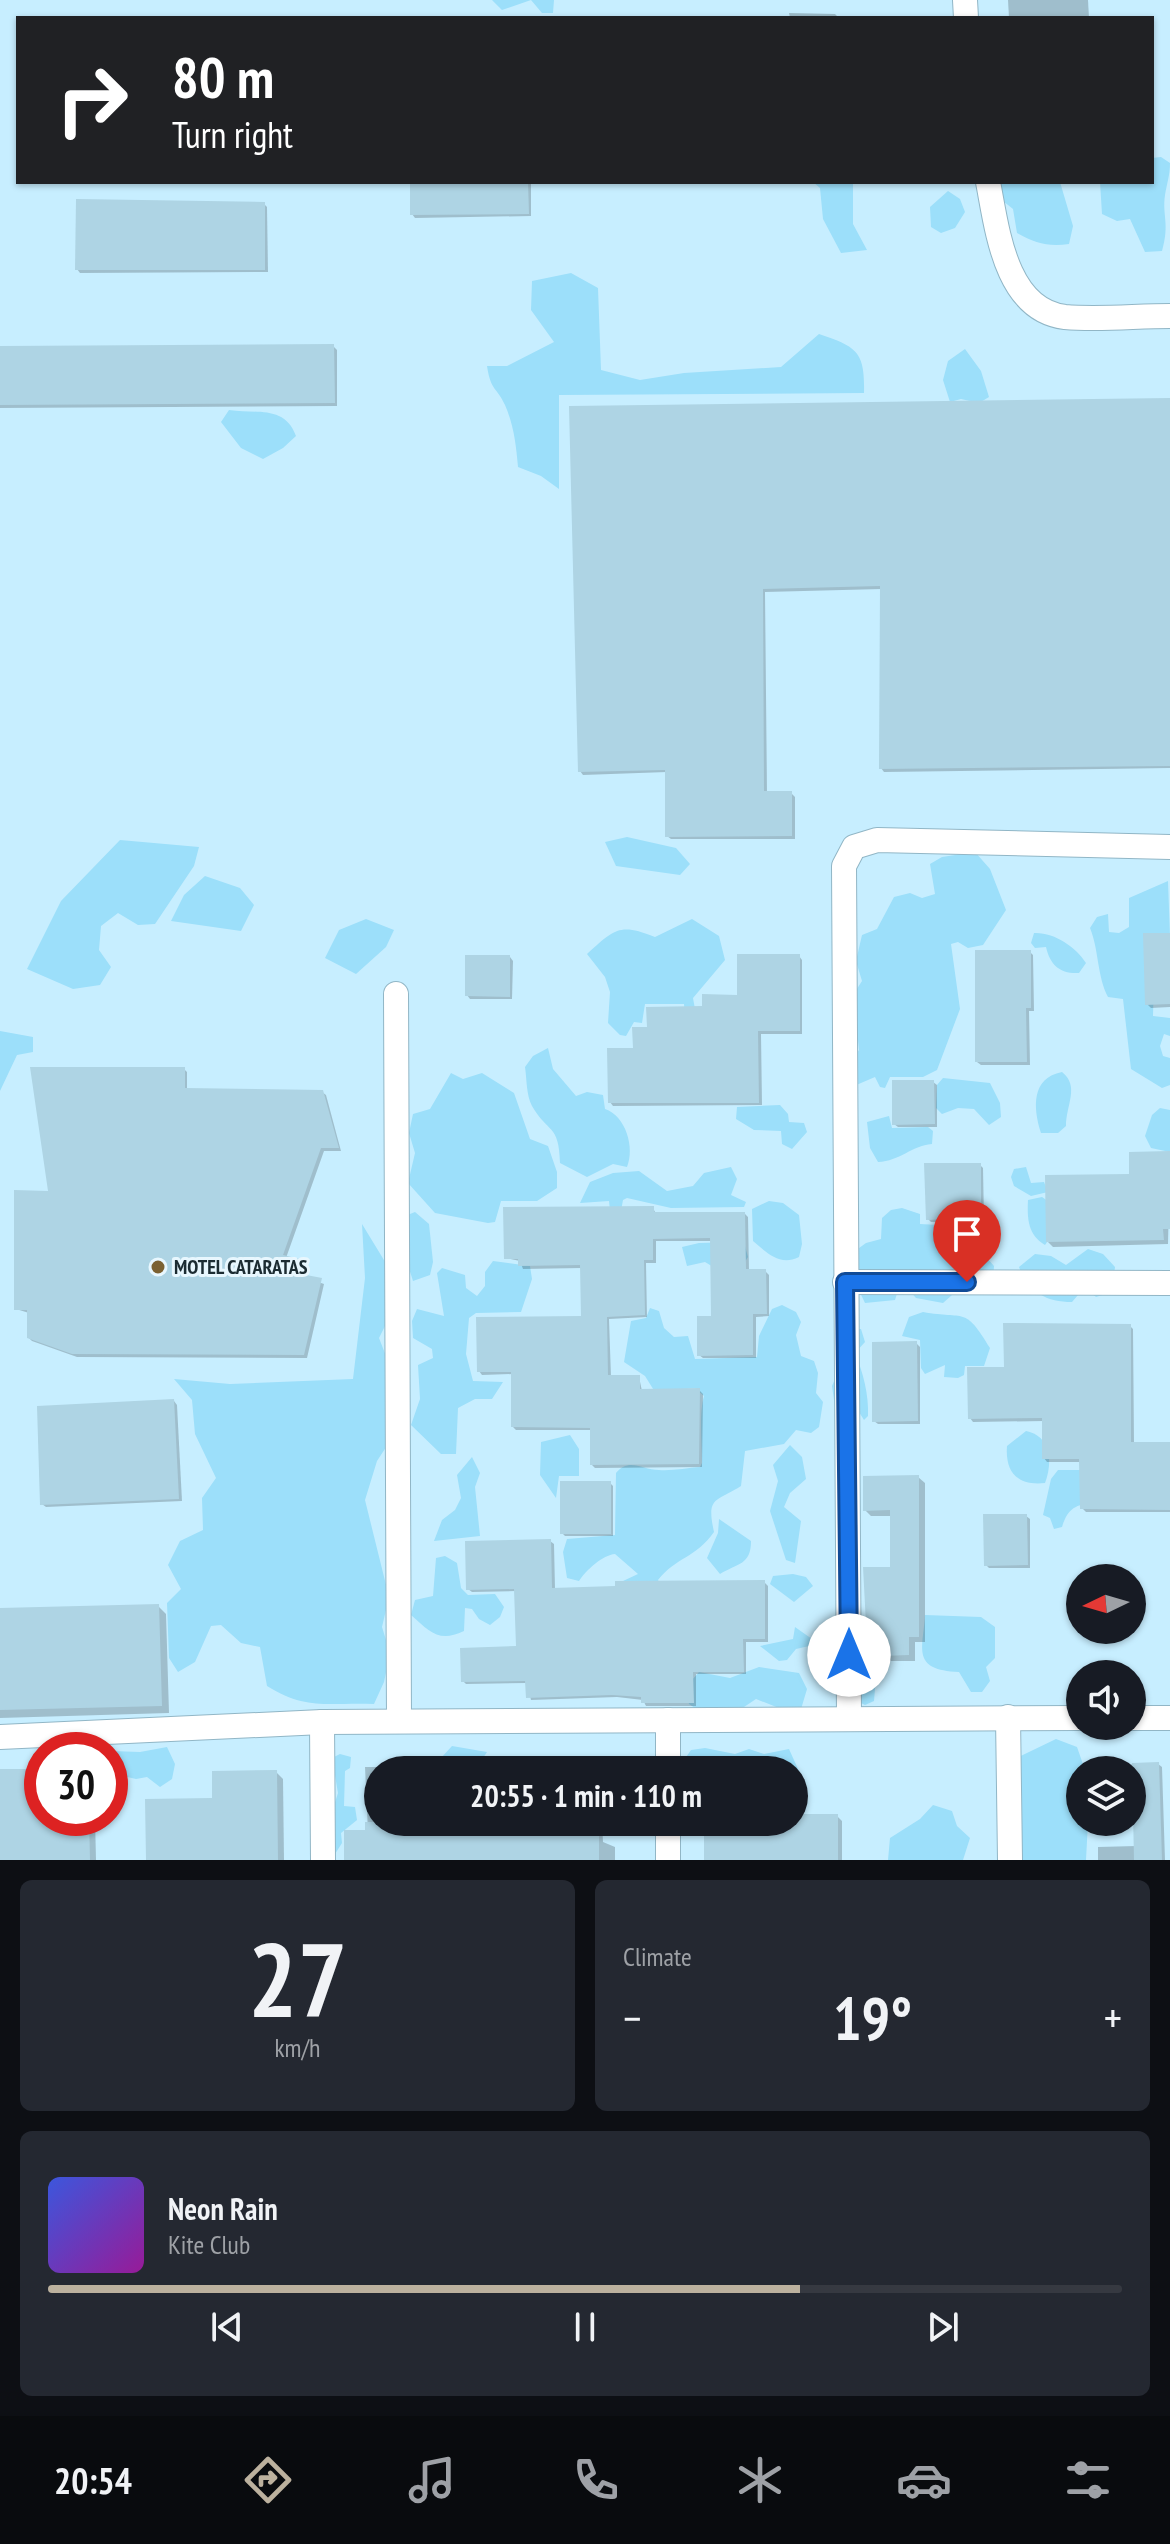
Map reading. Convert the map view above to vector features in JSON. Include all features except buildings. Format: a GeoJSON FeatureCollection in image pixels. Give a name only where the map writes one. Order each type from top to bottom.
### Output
{"type":"FeatureCollection","features":[{"type":"Feature","properties":{"kind":"street"},"geometry":{"type":"LineString","coordinates":[[988,184],[1001,251],[1014,278],[1038,307],[1062,317],[1170,316]]}},
{"type":"Feature","properties":{"kind":"street"},"geometry":{"type":"LineString","coordinates":[[849,1717],[844,866],[854,847],[877,840],[1170,847]]}},
{"type":"Feature","properties":{"kind":"street"},"geometry":{"type":"LineString","coordinates":[[396,994],[399,1721]]}},
{"type":"Feature","properties":{"kind":"street"},"geometry":{"type":"LineString","coordinates":[[845,1282],[1170,1283]]}},
{"type":"Feature","properties":{"kind":"street"},"geometry":{"type":"LineString","coordinates":[[1008,1717],[1010,1860]]}},
{"type":"Feature","properties":{"kind":"street"},"geometry":{"type":"LineString","coordinates":[[0,1737],[322,1722],[1066,1718]]}},
{"type":"Feature","properties":{"kind":"street"},"geometry":{"type":"LineString","coordinates":[[1146,1718],[1170,1718]]}},
{"type":"Feature","properties":{"kind":"street"},"geometry":{"type":"LineString","coordinates":[[668,1720],[668,1756]]}},
{"type":"Feature","properties":{"kind":"street"},"geometry":{"type":"LineString","coordinates":[[322,1722],[323,1860]]}},
{"type":"Feature","properties":{"kind":"street"},"geometry":{"type":"LineString","coordinates":[[668,1836],[668,1860]]}},
{"type":"Feature","properties":{"kind":"shaded area"},"geometry":{"type":"Polygon","coordinates":[[[492,0],[531,0],[502,10],[492,0]]]}},
{"type":"Feature","properties":{"kind":"shaded area"},"geometry":{"type":"Polygon","coordinates":[[[531,0],[554,0],[553,13],[542,13],[531,0]]]}},
{"type":"Feature","properties":{"kind":"shaded area"},"geometry":{"type":"Polygon","coordinates":[[[1161,157],[1170,163],[1164,202],[1166,227],[1162,251],[1145,252],[1130,219],[1117,221],[1102,214],[1100,184],[1154,184],[1154,158],[1161,157]]]}},
{"type":"Feature","properties":{"kind":"shaded area"},"geometry":{"type":"Polygon","coordinates":[[[815,184],[853,184],[853,224],[867,250],[841,253],[823,219],[820,188],[815,184]]]}},
{"type":"Feature","properties":{"kind":"shaded area"},"geometry":{"type":"Polygon","coordinates":[[[1000,184],[1061,184],[1073,226],[1069,244],[1042,243],[1017,233],[1013,209],[1003,201],[1000,184]]]}},
{"type":"Feature","properties":{"kind":"shaded area"},"geometry":{"type":"Polygon","coordinates":[[[948,191],[960,199],[965,212],[955,228],[941,233],[931,227],[930,207],[948,191]]]}},
{"type":"Feature","properties":{"kind":"shaded area"},"geometry":{"type":"Polygon","coordinates":[[[571,273],[598,288],[601,370],[640,380],[684,373],[781,367],[819,334],[850,347],[856,353],[863,368],[864,393],[559,395],[559,489],[541,476],[518,467],[511,420],[490,381],[487,366],[507,366],[554,342],[531,310],[532,281],[571,273]]]}},
{"type":"Feature","properties":{"kind":"shaded area"},"geometry":{"type":"Polygon","coordinates":[[[965,349],[981,371],[989,397],[979,403],[961,399],[950,402],[943,380],[948,361],[965,349]]]}},
{"type":"Feature","properties":{"kind":"shaded area"},"geometry":{"type":"Polygon","coordinates":[[[229,410],[277,415],[285,419],[296,436],[283,448],[263,459],[241,448],[221,422],[229,410]]]}},
{"type":"Feature","properties":{"kind":"shaded area"},"geometry":{"type":"Polygon","coordinates":[[[627,837],[676,848],[690,864],[680,875],[616,866],[605,842],[627,837]]]}},
{"type":"Feature","properties":{"kind":"shaded area"},"geometry":{"type":"Polygon","coordinates":[[[120,840],[199,847],[194,866],[155,924],[138,925],[118,913],[101,926],[99,950],[111,967],[100,985],[73,989],[27,969],[61,901],[120,840]]]}},
{"type":"Feature","properties":{"kind":"shaded area"},"geometry":{"type":"Polygon","coordinates":[[[975,852],[990,869],[1006,910],[983,945],[968,948],[958,942],[951,944],[960,1009],[937,1070],[923,1077],[890,1077],[885,1088],[880,1087],[875,1077],[854,1086],[854,1057],[859,1050],[853,995],[862,981],[856,961],[862,935],[877,929],[894,897],[910,893],[922,898],[935,894],[930,864],[942,857],[975,852]]]}},
{"type":"Feature","properties":{"kind":"shaded area"},"geometry":{"type":"Polygon","coordinates":[[[205,876],[240,888],[254,905],[241,931],[171,921],[184,895],[205,876]]]}},
{"type":"Feature","properties":{"kind":"shaded area"},"geometry":{"type":"Polygon","coordinates":[[[1168,881],[1170,936],[1155,936],[1153,1016],[1170,1018],[1170,1036],[1164,1034],[1160,1046],[1163,1056],[1170,1058],[1170,1085],[1162,1088],[1131,1069],[1123,999],[1108,997],[1090,928],[1097,917],[1108,914],[1109,932],[1119,933],[1129,927],[1129,898],[1168,881]]]}},
{"type":"Feature","properties":{"kind":"shaded area"},"geometry":{"type":"Polygon","coordinates":[[[366,919],[394,930],[386,947],[356,974],[325,958],[339,930],[366,919]]]}},
{"type":"Feature","properties":{"kind":"shaded area"},"geometry":{"type":"Polygon","coordinates":[[[692,919],[719,936],[725,960],[693,998],[698,1026],[686,1035],[684,1004],[645,1004],[642,1023],[634,1022],[626,1036],[620,1035],[608,1023],[610,992],[605,977],[587,954],[618,931],[633,930],[655,937],[692,919]]]}},
{"type":"Feature","properties":{"kind":"shaded area"},"geometry":{"type":"Polygon","coordinates":[[[1034,933],[1057,938],[1076,951],[1086,963],[1079,973],[1066,972],[1057,967],[1046,947],[1035,948],[1031,943],[1034,933]]]}},
{"type":"Feature","properties":{"kind":"shaded area"},"geometry":{"type":"Polygon","coordinates":[[[0,1031],[33,1037],[33,1052],[17,1055],[0,1091],[0,1031]]]}},
{"type":"Feature","properties":{"kind":"shaded area"},"geometry":{"type":"Polygon","coordinates":[[[548,1048],[553,1069],[576,1096],[587,1092],[603,1095],[605,1109],[623,1125],[630,1151],[627,1167],[613,1164],[587,1177],[560,1163],[555,1135],[532,1106],[527,1087],[525,1067],[533,1056],[548,1048]]]}},
{"type":"Feature","properties":{"kind":"shaded area"},"geometry":{"type":"Polygon","coordinates":[[[1062,1072],[1071,1090],[1066,1126],[1058,1133],[1041,1133],[1037,1095],[1045,1081],[1062,1072]]]}},
{"type":"Feature","properties":{"kind":"shaded area"},"geometry":{"type":"Polygon","coordinates":[[[451,1073],[463,1079],[482,1073],[514,1093],[530,1139],[548,1146],[557,1172],[557,1188],[537,1201],[501,1201],[495,1222],[435,1213],[408,1183],[415,1153],[409,1133],[413,1114],[430,1109],[451,1073]]]}},
{"type":"Feature","properties":{"kind":"shaded area"},"geometry":{"type":"Polygon","coordinates":[[[943,1078],[990,1083],[1000,1103],[1001,1117],[989,1125],[974,1109],[958,1108],[942,1114],[936,1108],[937,1085],[943,1078]]]}},
{"type":"Feature","properties":{"kind":"shaded area"},"geometry":{"type":"Polygon","coordinates":[[[780,1105],[788,1114],[789,1122],[804,1123],[807,1132],[792,1149],[782,1144],[781,1131],[754,1130],[736,1119],[737,1107],[780,1105]]]}},
{"type":"Feature","properties":{"kind":"shaded area"},"geometry":{"type":"Polygon","coordinates":[[[1160,1108],[1170,1110],[1170,1152],[1151,1148],[1145,1136],[1152,1115],[1160,1108]]]}},
{"type":"Feature","properties":{"kind":"shaded area"},"geometry":{"type":"Polygon","coordinates":[[[889,1116],[892,1128],[928,1127],[933,1131],[932,1144],[878,1162],[870,1148],[867,1122],[889,1116]]]}},
{"type":"Feature","properties":{"kind":"shaded area"},"geometry":{"type":"Polygon","coordinates":[[[731,1167],[737,1179],[731,1195],[746,1202],[744,1207],[671,1208],[627,1198],[623,1200],[614,1249],[609,1201],[580,1203],[590,1182],[613,1173],[639,1171],[667,1191],[693,1186],[704,1173],[731,1167]]]}},
{"type":"Feature","properties":{"kind":"shaded area"},"geometry":{"type":"Polygon","coordinates":[[[1026,1167],[1031,1183],[1044,1182],[1048,1192],[1031,1196],[1014,1186],[1011,1177],[1014,1169],[1026,1167]]]}},
{"type":"Feature","properties":{"kind":"shaded area"},"geometry":{"type":"Polygon","coordinates":[[[1042,1197],[1052,1204],[1052,1235],[1045,1245],[1032,1231],[1028,1214],[1028,1200],[1042,1197]]]}},
{"type":"Feature","properties":{"kind":"shaded area"},"geometry":{"type":"Polygon","coordinates":[[[769,1201],[783,1203],[799,1215],[802,1244],[799,1257],[780,1259],[753,1241],[752,1209],[769,1201]]]}},
{"type":"Feature","properties":{"kind":"shaded area"},"geometry":{"type":"Polygon","coordinates":[[[902,1208],[920,1214],[920,1224],[939,1225],[951,1248],[970,1239],[994,1266],[993,1280],[961,1287],[943,1303],[916,1298],[901,1281],[895,1300],[865,1303],[844,1259],[866,1243],[881,1239],[882,1218],[891,1210],[902,1208]]]}},
{"type":"Feature","properties":{"kind":"shaded area"},"geometry":{"type":"Polygon","coordinates":[[[415,1212],[429,1224],[433,1262],[430,1275],[413,1281],[406,1259],[405,1216],[415,1212]]]}},
{"type":"Feature","properties":{"kind":"shaded area"},"geometry":{"type":"Polygon","coordinates":[[[362,1224],[387,1265],[385,1326],[379,1338],[393,1374],[396,1432],[377,1461],[365,1500],[389,1597],[382,1627],[390,1653],[384,1682],[374,1704],[319,1704],[294,1699],[267,1686],[260,1647],[241,1643],[221,1625],[211,1626],[195,1662],[178,1672],[169,1658],[167,1603],[181,1589],[168,1565],[180,1541],[203,1530],[202,1498],[216,1478],[195,1434],[192,1400],[174,1379],[230,1384],[353,1379],[365,1278],[362,1224]]]}},
{"type":"Feature","properties":{"kind":"shaded area"},"geometry":{"type":"Polygon","coordinates":[[[734,1242],[745,1246],[748,1257],[744,1263],[715,1268],[705,1262],[687,1266],[682,1247],[734,1242]]]}},
{"type":"Feature","properties":{"kind":"shaded area"},"geometry":{"type":"Polygon","coordinates":[[[1088,1249],[1103,1254],[1115,1267],[1112,1292],[1096,1297],[1079,1282],[1078,1295],[1072,1302],[1046,1298],[1027,1283],[1019,1267],[1035,1254],[1051,1256],[1066,1265],[1088,1249]]]}},
{"type":"Feature","properties":{"kind":"shaded area"},"geometry":{"type":"Polygon","coordinates":[[[493,1261],[530,1266],[532,1279],[521,1312],[476,1313],[469,1318],[466,1354],[473,1381],[503,1382],[492,1399],[475,1399],[458,1408],[456,1454],[441,1454],[411,1425],[420,1399],[418,1365],[433,1358],[432,1349],[413,1338],[412,1321],[417,1309],[444,1316],[437,1273],[442,1268],[465,1275],[466,1288],[477,1296],[485,1286],[485,1272],[493,1261]]]}},
{"type":"Feature","properties":{"kind":"shaded area"},"geometry":{"type":"Polygon","coordinates":[[[782,1305],[796,1312],[801,1322],[796,1335],[801,1356],[814,1361],[818,1373],[816,1393],[823,1402],[819,1427],[811,1433],[796,1430],[784,1444],[745,1451],[741,1486],[719,1498],[712,1506],[714,1532],[658,1580],[672,1608],[623,1587],[623,1581],[638,1574],[615,1554],[595,1564],[579,1581],[567,1578],[563,1552],[567,1539],[615,1535],[616,1473],[621,1468],[631,1465],[669,1470],[700,1467],[702,1463],[704,1396],[695,1388],[655,1392],[645,1376],[624,1362],[631,1321],[646,1318],[650,1308],[659,1311],[664,1328],[674,1337],[688,1336],[695,1359],[757,1357],[759,1336],[772,1309],[782,1305]]]}},
{"type":"Feature","properties":{"kind":"shaded area"},"geometry":{"type":"Polygon","coordinates":[[[923,1312],[963,1317],[975,1325],[990,1348],[984,1366],[965,1366],[964,1375],[958,1378],[944,1377],[945,1365],[925,1374],[921,1368],[920,1340],[902,1336],[909,1317],[923,1312]]]}},
{"type":"Feature","properties":{"kind":"shaded area"},"geometry":{"type":"Polygon","coordinates":[[[856,1329],[861,1329],[865,1342],[855,1353],[866,1392],[868,1416],[864,1420],[854,1404],[841,1411],[835,1407],[832,1386],[856,1329]]]}},
{"type":"Feature","properties":{"kind":"shaded area"},"geometry":{"type":"Polygon","coordinates":[[[1026,1431],[1041,1438],[1048,1451],[1049,1467],[1045,1483],[1021,1480],[1008,1464],[1007,1446],[1026,1431]]]}},
{"type":"Feature","properties":{"kind":"shaded area"},"geometry":{"type":"Polygon","coordinates":[[[570,1435],[579,1449],[579,1476],[559,1476],[556,1498],[540,1475],[541,1442],[570,1435]]]}},
{"type":"Feature","properties":{"kind":"shaded area"},"geometry":{"type":"Polygon","coordinates":[[[790,1445],[802,1457],[806,1479],[790,1493],[784,1507],[801,1521],[795,1563],[786,1560],[770,1511],[778,1481],[773,1465],[790,1445]]]}},
{"type":"Feature","properties":{"kind":"shaded area"},"geometry":{"type":"Polygon","coordinates":[[[472,1457],[480,1473],[475,1487],[480,1536],[434,1541],[442,1520],[455,1510],[461,1498],[457,1475],[472,1457]]]}},
{"type":"Feature","properties":{"kind":"shaded area"},"geometry":{"type":"Polygon","coordinates":[[[1058,1470],[1080,1470],[1095,1502],[1073,1508],[1062,1527],[1054,1529],[1050,1518],[1043,1515],[1051,1479],[1058,1470]]]}},
{"type":"Feature","properties":{"kind":"shaded area"},"geometry":{"type":"Polygon","coordinates":[[[719,1519],[751,1541],[746,1559],[720,1574],[707,1558],[718,1533],[719,1519]]]}},
{"type":"Feature","properties":{"kind":"shaded area"},"geometry":{"type":"Polygon","coordinates":[[[445,1556],[457,1563],[461,1588],[468,1595],[495,1594],[504,1607],[500,1617],[490,1625],[479,1619],[472,1609],[465,1608],[464,1631],[441,1636],[411,1615],[415,1600],[433,1596],[436,1558],[445,1556]]]}},
{"type":"Feature","properties":{"kind":"shaded area"},"geometry":{"type":"Polygon","coordinates":[[[793,1574],[806,1577],[813,1586],[794,1602],[770,1584],[773,1576],[793,1574]]]}},
{"type":"Feature","properties":{"kind":"shaded area"},"geometry":{"type":"Polygon","coordinates":[[[925,1615],[981,1617],[995,1627],[995,1658],[986,1667],[990,1681],[982,1692],[971,1692],[959,1672],[933,1667],[927,1662],[922,1647],[925,1615]]]}},
{"type":"Feature","properties":{"kind":"shaded area"},"geometry":{"type":"Polygon","coordinates":[[[795,1627],[812,1639],[809,1646],[796,1649],[787,1660],[779,1661],[760,1646],[793,1639],[795,1627]]]}},
{"type":"Feature","properties":{"kind":"shaded area"},"geometry":{"type":"Polygon","coordinates":[[[860,1656],[864,1671],[876,1677],[874,1701],[865,1705],[857,1701],[860,1656]]]}},
{"type":"Feature","properties":{"kind":"shaded area"},"geometry":{"type":"Polygon","coordinates":[[[759,1667],[799,1673],[807,1689],[799,1716],[756,1699],[723,1721],[708,1717],[689,1704],[686,1687],[699,1672],[730,1678],[759,1667]]]}},
{"type":"Feature","properties":{"kind":"shaded area"},"geometry":{"type":"Polygon","coordinates":[[[1056,1739],[1077,1747],[1080,1756],[1066,1756],[1066,1836],[1087,1836],[1086,1860],[1002,1860],[1004,1764],[1056,1739]]]}},
{"type":"Feature","properties":{"kind":"shaded area"},"geometry":{"type":"Polygon","coordinates":[[[452,1746],[487,1752],[484,1756],[443,1756],[452,1746]]]}},
{"type":"Feature","properties":{"kind":"shaded area"},"geometry":{"type":"Polygon","coordinates":[[[167,1747],[175,1764],[172,1779],[160,1787],[147,1777],[128,1777],[128,1752],[167,1747]]]}},
{"type":"Feature","properties":{"kind":"shaded area"},"geometry":{"type":"Polygon","coordinates":[[[705,1748],[735,1754],[749,1749],[764,1754],[789,1749],[792,1756],[687,1756],[691,1750],[705,1748]]]}},
{"type":"Feature","properties":{"kind":"shaded area"},"geometry":{"type":"Polygon","coordinates":[[[340,1754],[351,1757],[350,1768],[345,1771],[344,1806],[355,1807],[357,1820],[341,1833],[342,1843],[335,1854],[322,1842],[338,1793],[332,1758],[340,1754]]]}},
{"type":"Feature","properties":{"kind":"shaded area"},"geometry":{"type":"Polygon","coordinates":[[[933,1805],[952,1811],[957,1826],[970,1838],[963,1860],[888,1860],[890,1838],[920,1819],[933,1805]]]}},
{"type":"Feature","properties":{"kind":"place","name":"MOTEL CATARATAS"},"geometry":{"type":"Point","coordinates":[158,1267]}},
{"type":"Feature","properties":{"kind":"route"},"geometry":{"type":"LineString","coordinates":[[849,1655],[845,1282],[967,1282]]}}]}
